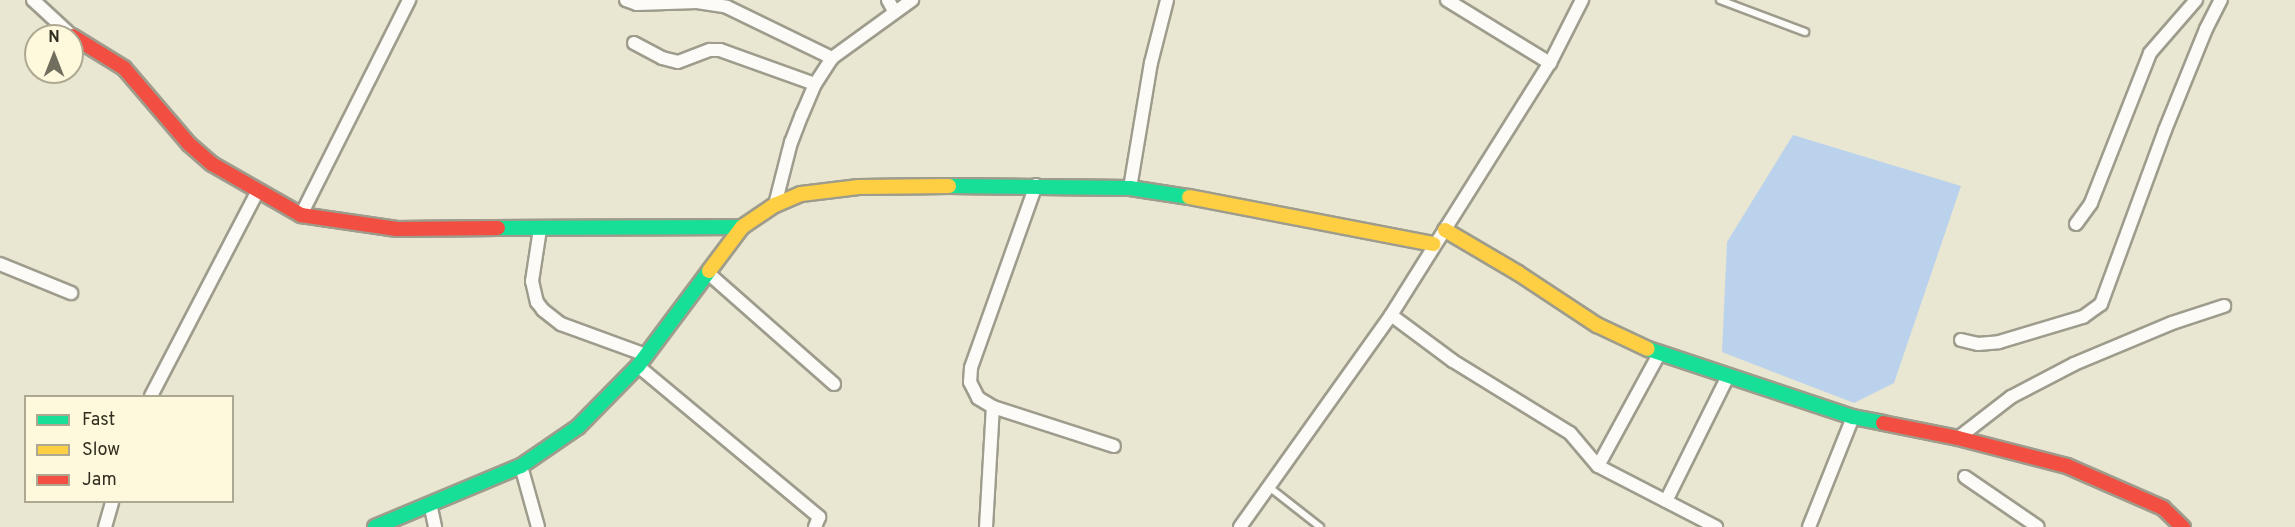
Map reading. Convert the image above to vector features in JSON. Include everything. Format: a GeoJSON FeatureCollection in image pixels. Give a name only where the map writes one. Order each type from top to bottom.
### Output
{"type":"FeatureCollection","features":[{"type":"Feature","properties":{"kind":"street"},"geometry":{"type":"LineString","coordinates":[[33,0],[59,24]]}},
{"type":"Feature","properties":{"kind":"street"},"geometry":{"type":"LineString","coordinates":[[301,215],[409,0]]}},
{"type":"Feature","properties":{"kind":"street"},"geometry":{"type":"LineString","coordinates":[[626,0],[637,4],[697,2],[727,7],[832,58]]}},
{"type":"Feature","properties":{"kind":"street"},"geometry":{"type":"LineString","coordinates":[[775,205],[791,142],[815,84],[832,58],[891,5],[912,0]]}},
{"type":"Feature","properties":{"kind":"street"},"geometry":{"type":"LineString","coordinates":[[1130,188],[1151,63],[1167,0]]}},
{"type":"Feature","properties":{"kind":"street"},"geometry":{"type":"LineString","coordinates":[[1447,0],[1550,63]]}},
{"type":"Feature","properties":{"kind":"street"},"geometry":{"type":"LineString","coordinates":[[1240,527],[1391,315],[1550,63],[1582,0]]}},
{"type":"Feature","properties":{"kind":"street"},"geometry":{"type":"LineString","coordinates":[[2076,224],[2091,203],[2150,53],[2196,0]]}},
{"type":"Feature","properties":{"kind":"street"},"geometry":{"type":"LineString","coordinates":[[1961,340],[1978,344],[1998,342],[2083,317],[2101,304],[2165,130],[2206,29],[2221,0]]}},
{"type":"Feature","properties":{"kind":"street"},"geometry":{"type":"LineString","coordinates":[[84,43],[124,68],[189,144],[212,164],[257,192],[301,215],[397,229],[742,227]]}},
{"type":"Feature","properties":{"kind":"street"},"geometry":{"type":"LineString","coordinates":[[634,43],[662,58],[678,62],[710,50],[720,50],[815,84]]}},
{"type":"Feature","properties":{"kind":"street"},"geometry":{"type":"LineString","coordinates":[[1035,185],[971,369],[972,390],[978,398],[993,407],[1114,446]]}},
{"type":"Feature","properties":{"kind":"street"},"geometry":{"type":"LineString","coordinates":[[375,527],[521,466],[578,427],[642,361],[742,227],[775,205],[801,194],[827,189],[1035,185],[1130,188],[1204,199],[1434,244]]}},
{"type":"Feature","properties":{"kind":"street"},"geometry":{"type":"LineString","coordinates":[[152,395],[257,192]]}},
{"type":"Feature","properties":{"kind":"street"},"geometry":{"type":"LineString","coordinates":[[540,229],[532,281],[537,302],[543,310],[561,324],[642,361],[819,517],[815,527]]}},
{"type":"Feature","properties":{"kind":"street"},"geometry":{"type":"LineString","coordinates":[[1445,230],[1518,273],[1598,325],[1659,354],[1726,378],[1853,417],[1958,438],[2067,466],[2163,508],[2183,527]]}},
{"type":"Feature","properties":{"kind":"street"},"geometry":{"type":"LineString","coordinates":[[0,264],[71,293]]}},
{"type":"Feature","properties":{"kind":"street"},"geometry":{"type":"LineString","coordinates":[[708,273],[834,384]]}},
{"type":"Feature","properties":{"kind":"street"},"geometry":{"type":"LineString","coordinates":[[1958,438],[2011,397],[2073,364],[2172,323],[2224,306]]}},
{"type":"Feature","properties":{"kind":"street"},"geometry":{"type":"LineString","coordinates":[[1391,315],[1453,361],[1570,433],[1598,466],[1716,527]]}},
{"type":"Feature","properties":{"kind":"street"},"geometry":{"type":"LineString","coordinates":[[1598,466],[1659,354]]}},
{"type":"Feature","properties":{"kind":"street"},"geometry":{"type":"LineString","coordinates":[[1666,501],[1726,378]]}},
{"type":"Feature","properties":{"kind":"street"},"geometry":{"type":"LineString","coordinates":[[986,527],[993,407]]}},
{"type":"Feature","properties":{"kind":"street"},"geometry":{"type":"LineString","coordinates":[[1809,527],[1853,417]]}},
{"type":"Feature","properties":{"kind":"street"},"geometry":{"type":"LineString","coordinates":[[521,466],[538,527]]}},
{"type":"Feature","properties":{"kind":"street"},"geometry":{"type":"LineString","coordinates":[[1965,477],[2038,527]]}},
{"type":"Feature","properties":{"kind":"street"},"geometry":{"type":"LineString","coordinates":[[105,527],[111,503]]}},
{"type":"Feature","properties":{"kind":"street"},"geometry":{"type":"LineString","coordinates":[[430,503],[435,527]]}},
{"type":"Feature","properties":{"kind":"lane"},"geometry":{"type":"LineString","coordinates":[[1720,0],[1805,32]]}},
{"type":"Feature","properties":{"kind":"lane"},"geometry":{"type":"LineString","coordinates":[[1268,487],[1320,527]]}},
{"type":"Feature","properties":{"kind":"water"},"geometry":{"type":"Polygon","coordinates":[[[1793,135],[1961,186],[1894,383],[1854,403],[1722,352],[1727,242],[1793,135]]]}},
{"type":"Feature","properties":{"kind":"traffic: fast"},"geometry":{"type":"LineString","coordinates":[[949,186],[1130,188],[1189,197]]}},
{"type":"Feature","properties":{"kind":"traffic: fast"},"geometry":{"type":"LineString","coordinates":[[498,228],[742,227]]}},
{"type":"Feature","properties":{"kind":"traffic: fast"},"geometry":{"type":"LineString","coordinates":[[375,527],[521,466],[578,427],[638,366],[709,271]]}},
{"type":"Feature","properties":{"kind":"traffic: fast"},"geometry":{"type":"LineString","coordinates":[[1648,349],[1853,417],[1883,423]]}},
{"type":"Feature","properties":{"kind":"traffic: slow"},"geometry":{"type":"LineString","coordinates":[[709,271],[742,227],[775,205],[801,194],[859,187],[949,186]]}},
{"type":"Feature","properties":{"kind":"traffic: slow"},"geometry":{"type":"LineString","coordinates":[[1189,197],[1434,244]]}},
{"type":"Feature","properties":{"kind":"traffic: slow"},"geometry":{"type":"LineString","coordinates":[[1445,230],[1518,273],[1597,325],[1648,349]]}},
{"type":"Feature","properties":{"kind":"traffic: jam"},"geometry":{"type":"LineString","coordinates":[[84,43],[124,68],[189,144],[212,164],[301,215],[397,229],[498,228]]}},
{"type":"Feature","properties":{"kind":"traffic: jam"},"geometry":{"type":"LineString","coordinates":[[1883,423],[1958,438],[2067,466],[2163,508],[2183,527]]}}]}
